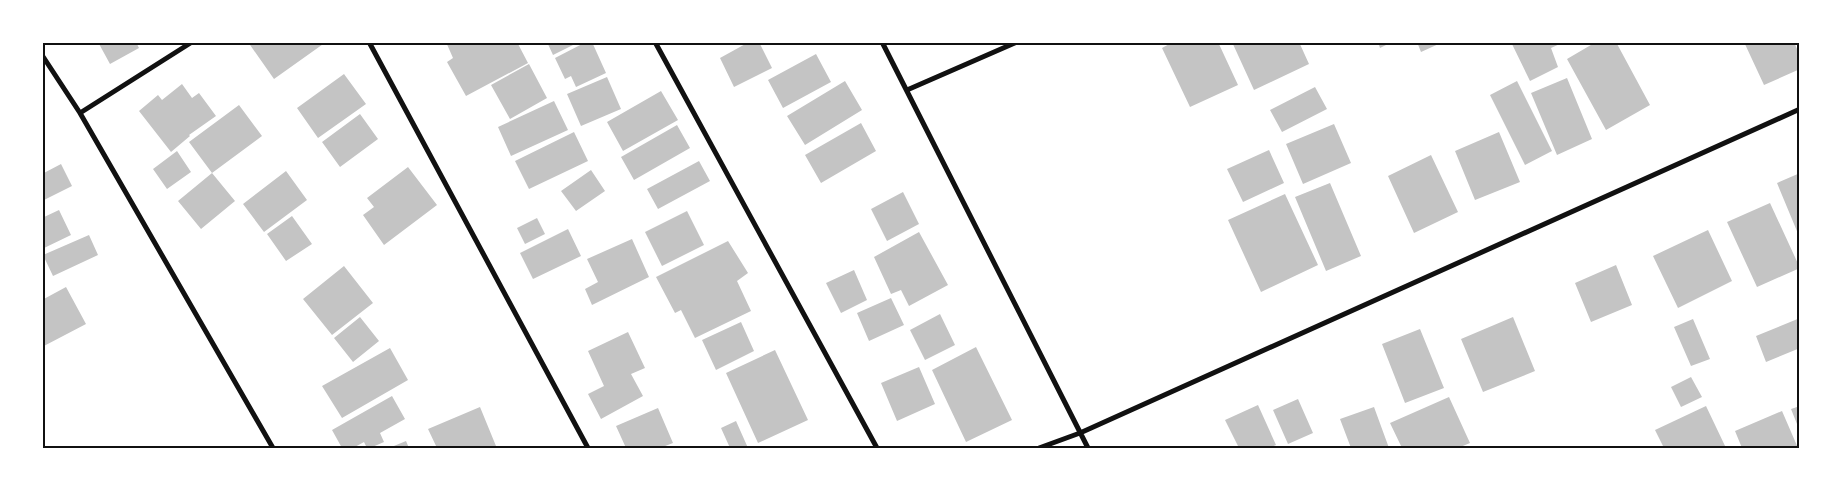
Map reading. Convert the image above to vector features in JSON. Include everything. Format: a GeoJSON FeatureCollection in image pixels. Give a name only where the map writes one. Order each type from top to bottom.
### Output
{"type":"FeatureCollection","features":[{"type":"Feature","properties":{"kind":"street"},"geometry":{"type":"LineString","coordinates":[[80,113],[192,42]]}},
{"type":"Feature","properties":{"kind":"street"},"geometry":{"type":"LineString","coordinates":[[369,42],[588,448]]}},
{"type":"Feature","properties":{"kind":"street"},"geometry":{"type":"LineString","coordinates":[[655,42],[877,448]]}},
{"type":"Feature","properties":{"kind":"street"},"geometry":{"type":"LineString","coordinates":[[882,42],[1088,448]]}},
{"type":"Feature","properties":{"kind":"street"},"geometry":{"type":"LineString","coordinates":[[907,90],[1017,42]]}},
{"type":"Feature","properties":{"kind":"street"},"geometry":{"type":"LineString","coordinates":[[42,55],[80,113],[273,448]]}},
{"type":"Feature","properties":{"kind":"street"},"geometry":{"type":"LineString","coordinates":[[1038,448],[1080,433],[1800,109]]}},
{"type":"Feature","properties":{"kind":"building"},"geometry":{"type":"Polygon","coordinates":[[[98,42],[136,42],[139,48],[110,64],[98,42]]]}},
{"type":"Feature","properties":{"kind":"building"},"geometry":{"type":"Polygon","coordinates":[[[248,42],[326,42],[274,79],[248,42]]]}},
{"type":"Feature","properties":{"kind":"building"},"geometry":{"type":"Polygon","coordinates":[[[446,42],[517,42],[528,63],[466,96],[447,62],[453,58],[446,42]]]}},
{"type":"Feature","properties":{"kind":"building"},"geometry":{"type":"Polygon","coordinates":[[[547,42],[579,42],[553,55],[547,42]]]}},
{"type":"Feature","properties":{"kind":"building"},"geometry":{"type":"Polygon","coordinates":[[[586,42],[592,42],[606,73],[576,87],[571,76],[565,79],[555,58],[586,42]]]}},
{"type":"Feature","properties":{"kind":"building"},"geometry":{"type":"Polygon","coordinates":[[[749,42],[759,42],[772,68],[734,87],[720,58],[749,42]]]}},
{"type":"Feature","properties":{"kind":"building"},"geometry":{"type":"Polygon","coordinates":[[[1173,42],[1218,42],[1238,85],[1190,107],[1162,48],[1173,42]]]}},
{"type":"Feature","properties":{"kind":"building"},"geometry":{"type":"Polygon","coordinates":[[[1232,42],[1299,42],[1309,64],[1254,90],[1232,42]]]}},
{"type":"Feature","properties":{"kind":"building"},"geometry":{"type":"Polygon","coordinates":[[[1378,42],[1392,42],[1380,48],[1378,42]]]}},
{"type":"Feature","properties":{"kind":"building"},"geometry":{"type":"Polygon","coordinates":[[[1417,42],[1443,42],[1421,52],[1417,42]]]}},
{"type":"Feature","properties":{"kind":"building"},"geometry":{"type":"Polygon","coordinates":[[[1511,42],[1564,42],[1551,48],[1558,67],[1530,81],[1511,42]]]}},
{"type":"Feature","properties":{"kind":"building"},"geometry":{"type":"Polygon","coordinates":[[[1596,42],[1616,42],[1650,105],[1606,130],[1567,59],[1596,42]]]}},
{"type":"Feature","properties":{"kind":"building"},"geometry":{"type":"Polygon","coordinates":[[[1744,42],[1794,42],[1800,56],[1800,69],[1764,85],[1744,42]]]}},
{"type":"Feature","properties":{"kind":"building"},"geometry":{"type":"Polygon","coordinates":[[[816,54],[831,82],[783,108],[768,80],[816,54]]]}},
{"type":"Feature","properties":{"kind":"building"},"geometry":{"type":"Polygon","coordinates":[[[529,64],[547,98],[510,119],[491,85],[529,64]]]}},
{"type":"Feature","properties":{"kind":"building"},"geometry":{"type":"Polygon","coordinates":[[[344,74],[366,104],[318,138],[297,108],[344,74]]]}},
{"type":"Feature","properties":{"kind":"building"},"geometry":{"type":"Polygon","coordinates":[[[607,77],[621,109],[581,126],[567,94],[607,77]]]}},
{"type":"Feature","properties":{"kind":"building"},"geometry":{"type":"Polygon","coordinates":[[[1567,78],[1592,139],[1557,155],[1531,93],[1567,78]]]}},
{"type":"Feature","properties":{"kind":"building"},"geometry":{"type":"Polygon","coordinates":[[[845,81],[862,110],[805,145],[787,116],[845,81]]]}},
{"type":"Feature","properties":{"kind":"building"},"geometry":{"type":"Polygon","coordinates":[[[1517,81],[1552,151],[1525,165],[1490,95],[1517,81]]]}},
{"type":"Feature","properties":{"kind":"building"},"geometry":{"type":"Polygon","coordinates":[[[182,84],[192,98],[199,93],[216,116],[189,135],[171,152],[139,111],[158,95],[162,100],[182,84]]]}},
{"type":"Feature","properties":{"kind":"building"},"geometry":{"type":"Polygon","coordinates":[[[1315,87],[1327,109],[1282,132],[1270,110],[1315,87]]]}},
{"type":"Feature","properties":{"kind":"building"},"geometry":{"type":"Polygon","coordinates":[[[661,91],[678,120],[623,151],[607,122],[661,91]]]}},
{"type":"Feature","properties":{"kind":"building"},"geometry":{"type":"Polygon","coordinates":[[[554,101],[568,130],[511,156],[498,127],[554,101]]]}},
{"type":"Feature","properties":{"kind":"building"},"geometry":{"type":"Polygon","coordinates":[[[239,105],[262,136],[212,173],[189,142],[239,105]]]}},
{"type":"Feature","properties":{"kind":"building"},"geometry":{"type":"Polygon","coordinates":[[[360,114],[378,139],[340,167],[322,142],[360,114]]]}},
{"type":"Feature","properties":{"kind":"building"},"geometry":{"type":"Polygon","coordinates":[[[861,123],[876,151],[821,183],[805,155],[861,123]]]}},
{"type":"Feature","properties":{"kind":"building"},"geometry":{"type":"Polygon","coordinates":[[[1334,124],[1351,163],[1303,184],[1286,144],[1334,124]]]}},
{"type":"Feature","properties":{"kind":"building"},"geometry":{"type":"Polygon","coordinates":[[[677,125],[690,148],[634,180],[621,157],[677,125]]]}},
{"type":"Feature","properties":{"kind":"building"},"geometry":{"type":"Polygon","coordinates":[[[574,132],[588,161],[529,189],[515,161],[574,132]]]}},
{"type":"Feature","properties":{"kind":"building"},"geometry":{"type":"Polygon","coordinates":[[[1499,132],[1520,182],[1475,200],[1455,151],[1499,132]]]}},
{"type":"Feature","properties":{"kind":"building"},"geometry":{"type":"Polygon","coordinates":[[[1269,150],[1284,183],[1243,202],[1227,169],[1269,150]]]}},
{"type":"Feature","properties":{"kind":"building"},"geometry":{"type":"Polygon","coordinates":[[[177,151],[191,172],[167,189],[153,169],[177,151]]]}},
{"type":"Feature","properties":{"kind":"building"},"geometry":{"type":"Polygon","coordinates":[[[1431,155],[1458,212],[1414,233],[1388,176],[1431,155]]]}},
{"type":"Feature","properties":{"kind":"building"},"geometry":{"type":"Polygon","coordinates":[[[699,161],[710,181],[658,209],[647,189],[699,161]]]}},
{"type":"Feature","properties":{"kind":"building"},"geometry":{"type":"Polygon","coordinates":[[[61,164],[72,186],[42,201],[42,174],[61,164]]]}},
{"type":"Feature","properties":{"kind":"building"},"geometry":{"type":"Polygon","coordinates":[[[408,167],[437,205],[384,245],[363,215],[374,207],[367,198],[408,167]]]}},
{"type":"Feature","properties":{"kind":"building"},"geometry":{"type":"Polygon","coordinates":[[[591,170],[605,191],[576,211],[561,191],[591,170]]]}},
{"type":"Feature","properties":{"kind":"building"},"geometry":{"type":"Polygon","coordinates":[[[286,171],[307,200],[264,232],[243,204],[286,171]]]}},
{"type":"Feature","properties":{"kind":"building"},"geometry":{"type":"Polygon","coordinates":[[[212,173],[235,201],[201,229],[178,201],[212,173]]]}},
{"type":"Feature","properties":{"kind":"building"},"geometry":{"type":"Polygon","coordinates":[[[1800,173],[1800,236],[1799,236],[1777,183],[1800,173]]]}},
{"type":"Feature","properties":{"kind":"building"},"geometry":{"type":"Polygon","coordinates":[[[1330,183],[1361,256],[1326,271],[1295,197],[1330,183]]]}},
{"type":"Feature","properties":{"kind":"building"},"geometry":{"type":"Polygon","coordinates":[[[903,192],[919,224],[887,241],[871,209],[903,192]]]}},
{"type":"Feature","properties":{"kind":"building"},"geometry":{"type":"Polygon","coordinates":[[[1285,194],[1318,265],[1261,292],[1228,220],[1285,194]]]}},
{"type":"Feature","properties":{"kind":"building"},"geometry":{"type":"Polygon","coordinates":[[[1770,203],[1800,268],[1757,287],[1727,222],[1770,203]]]}},
{"type":"Feature","properties":{"kind":"building"},"geometry":{"type":"Polygon","coordinates":[[[59,210],[71,235],[42,249],[42,218],[59,210]]]}},
{"type":"Feature","properties":{"kind":"building"},"geometry":{"type":"Polygon","coordinates":[[[687,211],[704,245],[662,266],[645,232],[687,211]]]}},
{"type":"Feature","properties":{"kind":"building"},"geometry":{"type":"Polygon","coordinates":[[[292,216],[312,244],[286,261],[267,234],[292,216]]]}},
{"type":"Feature","properties":{"kind":"building"},"geometry":{"type":"Polygon","coordinates":[[[537,218],[545,234],[525,244],[517,228],[537,218]]]}},
{"type":"Feature","properties":{"kind":"building"},"geometry":{"type":"Polygon","coordinates":[[[568,229],[581,256],[533,279],[520,253],[568,229]]]}},
{"type":"Feature","properties":{"kind":"building"},"geometry":{"type":"Polygon","coordinates":[[[1708,230],[1732,281],[1678,308],[1653,256],[1708,230]]]}},
{"type":"Feature","properties":{"kind":"building"},"geometry":{"type":"Polygon","coordinates":[[[919,232],[948,285],[909,306],[901,290],[891,294],[874,257],[919,232]]]}},
{"type":"Feature","properties":{"kind":"building"},"geometry":{"type":"Polygon","coordinates":[[[89,235],[98,255],[53,276],[43,255],[89,235]]]}},
{"type":"Feature","properties":{"kind":"building"},"geometry":{"type":"Polygon","coordinates":[[[632,239],[649,277],[592,305],[585,289],[598,282],[587,259],[632,239]]]}},
{"type":"Feature","properties":{"kind":"building"},"geometry":{"type":"Polygon","coordinates":[[[728,241],[748,273],[737,281],[751,311],[695,338],[681,310],[675,313],[656,277],[728,241]]]}},
{"type":"Feature","properties":{"kind":"building"},"geometry":{"type":"Polygon","coordinates":[[[1616,265],[1632,305],[1591,322],[1575,283],[1616,265]]]}},
{"type":"Feature","properties":{"kind":"building"},"geometry":{"type":"Polygon","coordinates":[[[344,266],[373,303],[332,335],[303,299],[344,266]]]}},
{"type":"Feature","properties":{"kind":"building"},"geometry":{"type":"Polygon","coordinates":[[[854,270],[867,300],[841,313],[826,283],[854,270]]]}},
{"type":"Feature","properties":{"kind":"building"},"geometry":{"type":"Polygon","coordinates":[[[66,287],[86,324],[42,347],[42,300],[66,287]]]}},
{"type":"Feature","properties":{"kind":"building"},"geometry":{"type":"Polygon","coordinates":[[[891,298],[904,325],[869,341],[857,313],[891,298]]]}},
{"type":"Feature","properties":{"kind":"building"},"geometry":{"type":"Polygon","coordinates":[[[940,314],[955,345],[925,360],[910,330],[940,314]]]}},
{"type":"Feature","properties":{"kind":"building"},"geometry":{"type":"Polygon","coordinates":[[[360,317],[379,341],[353,362],[334,338],[360,317]]]}},
{"type":"Feature","properties":{"kind":"building"},"geometry":{"type":"Polygon","coordinates":[[[1513,317],[1535,371],[1483,392],[1461,339],[1513,317]]]}},
{"type":"Feature","properties":{"kind":"building"},"geometry":{"type":"Polygon","coordinates":[[[1800,318],[1800,348],[1766,362],[1756,336],[1800,318]]]}},
{"type":"Feature","properties":{"kind":"building"},"geometry":{"type":"Polygon","coordinates":[[[1693,319],[1710,359],[1691,366],[1674,327],[1693,319]]]}},
{"type":"Feature","properties":{"kind":"building"},"geometry":{"type":"Polygon","coordinates":[[[741,322],[754,351],[716,370],[702,340],[741,322]]]}},
{"type":"Feature","properties":{"kind":"building"},"geometry":{"type":"Polygon","coordinates":[[[1420,329],[1444,388],[1405,403],[1382,344],[1420,329]]]}},
{"type":"Feature","properties":{"kind":"building"},"geometry":{"type":"Polygon","coordinates":[[[628,332],[645,368],[631,374],[643,396],[601,419],[588,394],[604,386],[588,351],[628,332]]]}},
{"type":"Feature","properties":{"kind":"building"},"geometry":{"type":"Polygon","coordinates":[[[976,347],[1012,420],[966,442],[932,370],[976,347]]]}},
{"type":"Feature","properties":{"kind":"building"},"geometry":{"type":"Polygon","coordinates":[[[390,348],[408,380],[342,418],[322,386],[390,348]]]}},
{"type":"Feature","properties":{"kind":"building"},"geometry":{"type":"Polygon","coordinates":[[[775,350],[808,420],[758,443],[726,373],[775,350]]]}},
{"type":"Feature","properties":{"kind":"building"},"geometry":{"type":"Polygon","coordinates":[[[919,367],[935,404],[897,421],[881,383],[919,367]]]}},
{"type":"Feature","properties":{"kind":"building"},"geometry":{"type":"Polygon","coordinates":[[[1691,377],[1702,397],[1681,407],[1671,387],[1691,377]]]}},
{"type":"Feature","properties":{"kind":"building"},"geometry":{"type":"Polygon","coordinates":[[[392,396],[405,419],[380,433],[384,442],[370,448],[367,448],[364,442],[353,448],[342,448],[332,430],[392,396]]]}},
{"type":"Feature","properties":{"kind":"building"},"geometry":{"type":"Polygon","coordinates":[[[1449,397],[1470,443],[1458,448],[1402,448],[1390,423],[1449,397]]]}},
{"type":"Feature","properties":{"kind":"building"},"geometry":{"type":"Polygon","coordinates":[[[1298,399],[1313,433],[1288,444],[1273,410],[1298,399]]]}},
{"type":"Feature","properties":{"kind":"building"},"geometry":{"type":"Polygon","coordinates":[[[1258,405],[1276,445],[1269,448],[1239,448],[1225,420],[1258,405]]]}},
{"type":"Feature","properties":{"kind":"building"},"geometry":{"type":"Polygon","coordinates":[[[1706,406],[1726,448],[1664,448],[1655,430],[1706,406]]]}},
{"type":"Feature","properties":{"kind":"building"},"geometry":{"type":"Polygon","coordinates":[[[1800,406],[1800,429],[1799,429],[1791,409],[1800,406]]]}},
{"type":"Feature","properties":{"kind":"building"},"geometry":{"type":"Polygon","coordinates":[[[480,407],[496,446],[490,448],[437,448],[428,429],[480,407]]]}},
{"type":"Feature","properties":{"kind":"building"},"geometry":{"type":"Polygon","coordinates":[[[1374,407],[1389,448],[1351,448],[1340,419],[1374,407]]]}},
{"type":"Feature","properties":{"kind":"building"},"geometry":{"type":"Polygon","coordinates":[[[658,408],[673,443],[660,448],[626,448],[616,426],[658,408]]]}},
{"type":"Feature","properties":{"kind":"building"},"geometry":{"type":"Polygon","coordinates":[[[1782,411],[1798,448],[1742,448],[1735,431],[1782,411]]]}},
{"type":"Feature","properties":{"kind":"building"},"geometry":{"type":"Polygon","coordinates":[[[736,421],[748,448],[730,448],[721,428],[736,421]]]}},
{"type":"Feature","properties":{"kind":"building"},"geometry":{"type":"Polygon","coordinates":[[[406,441],[409,448],[389,448],[406,441]]]}}]}
